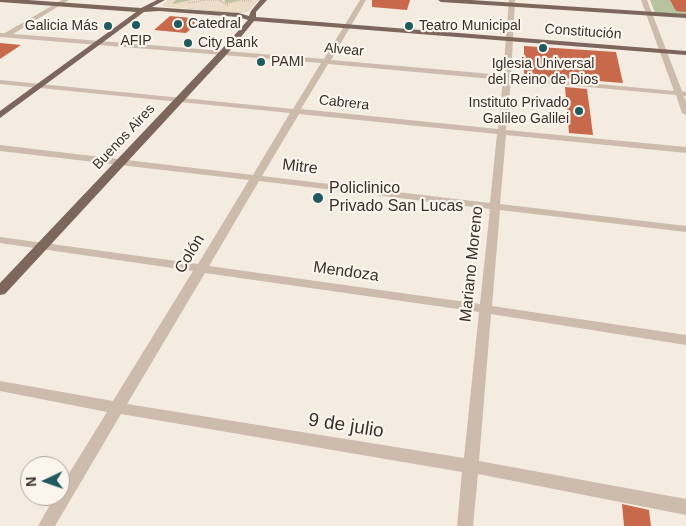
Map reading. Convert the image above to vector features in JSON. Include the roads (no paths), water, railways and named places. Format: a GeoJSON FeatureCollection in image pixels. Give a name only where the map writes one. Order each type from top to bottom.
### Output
{"type":"FeatureCollection","features":[{"type":"Feature","properties":{"kind":"main road","name":"Constitución"},"geometry":{"type":"LineString","coordinates":[[0,0],[239,15],[252,19],[686,53]]}},
{"type":"Feature","properties":{"kind":"main road"},"geometry":{"type":"LineString","coordinates":[[0,115],[142,10],[162,0]]}},
{"type":"Feature","properties":{"kind":"main road","name":"Buenos Aires"},"geometry":{"type":"LineString","coordinates":[[0,291],[224,52],[252,19],[253,12],[264,0]]}},
{"type":"Feature","properties":{"kind":"main road"},"geometry":{"type":"LineString","coordinates":[[441,0],[512,2],[686,16]]}},
{"type":"Feature","properties":{"kind":"street"},"geometry":{"type":"LineString","coordinates":[[2,37],[66,0]]}},
{"type":"Feature","properties":{"kind":"street","name":"Colón"},"geometry":{"type":"LineString","coordinates":[[46,526],[363,0]]}},
{"type":"Feature","properties":{"kind":"street"},"geometry":{"type":"LineString","coordinates":[[644,0],[662,51],[682,94],[686,113]]}},
{"type":"Feature","properties":{"kind":"street","name":"Mariano Moreno"},"geometry":{"type":"LineString","coordinates":[[465,526],[507,78],[512,2]]}},
{"type":"Feature","properties":{"kind":"street","name":"Alvear"},"geometry":{"type":"LineString","coordinates":[[2,37],[224,52],[682,94]]}},
{"type":"Feature","properties":{"kind":"street","name":"Cabrera"},"geometry":{"type":"LineString","coordinates":[[0,82],[686,150]]}},
{"type":"Feature","properties":{"kind":"street","name":"Mitre"},"geometry":{"type":"LineString","coordinates":[[0,148],[686,229]]}},
{"type":"Feature","properties":{"kind":"street","name":"Mendoza"},"geometry":{"type":"LineString","coordinates":[[0,240],[485,308],[686,340]]}},
{"type":"Feature","properties":{"kind":"street","name":"9 de julio"},"geometry":{"type":"LineString","coordinates":[[0,386],[118,408],[470,466],[686,507]]}},
{"type":"Feature","properties":{"kind":"place","name":"Catedral"},"geometry":{"type":"Point","coordinates":[178,24]}},
{"type":"Feature","properties":{"kind":"place","name":"AFIP"},"geometry":{"type":"Point","coordinates":[136,25]}},
{"type":"Feature","properties":{"kind":"place","name":"Galicia Más"},"geometry":{"type":"Point","coordinates":[108,26]}},
{"type":"Feature","properties":{"kind":"place","name":"Teatro Municipal"},"geometry":{"type":"Point","coordinates":[409,26]}},
{"type":"Feature","properties":{"kind":"place","name":"City Bank"},"geometry":{"type":"Point","coordinates":[188,43]}},
{"type":"Feature","properties":{"kind":"place","name":"Iglesia Universal del Reino de Dios"},"geometry":{"type":"Point","coordinates":[543,48]}},
{"type":"Feature","properties":{"kind":"place","name":"PAMI"},"geometry":{"type":"Point","coordinates":[261,62]}},
{"type":"Feature","properties":{"kind":"place","name":"Instituto Privado Galileo Galilei"},"geometry":{"type":"Point","coordinates":[579,111]}},
{"type":"Feature","properties":{"kind":"place","name":"Policlinico Privado San Lucas"},"geometry":{"type":"Point","coordinates":[318,198]}}]}
